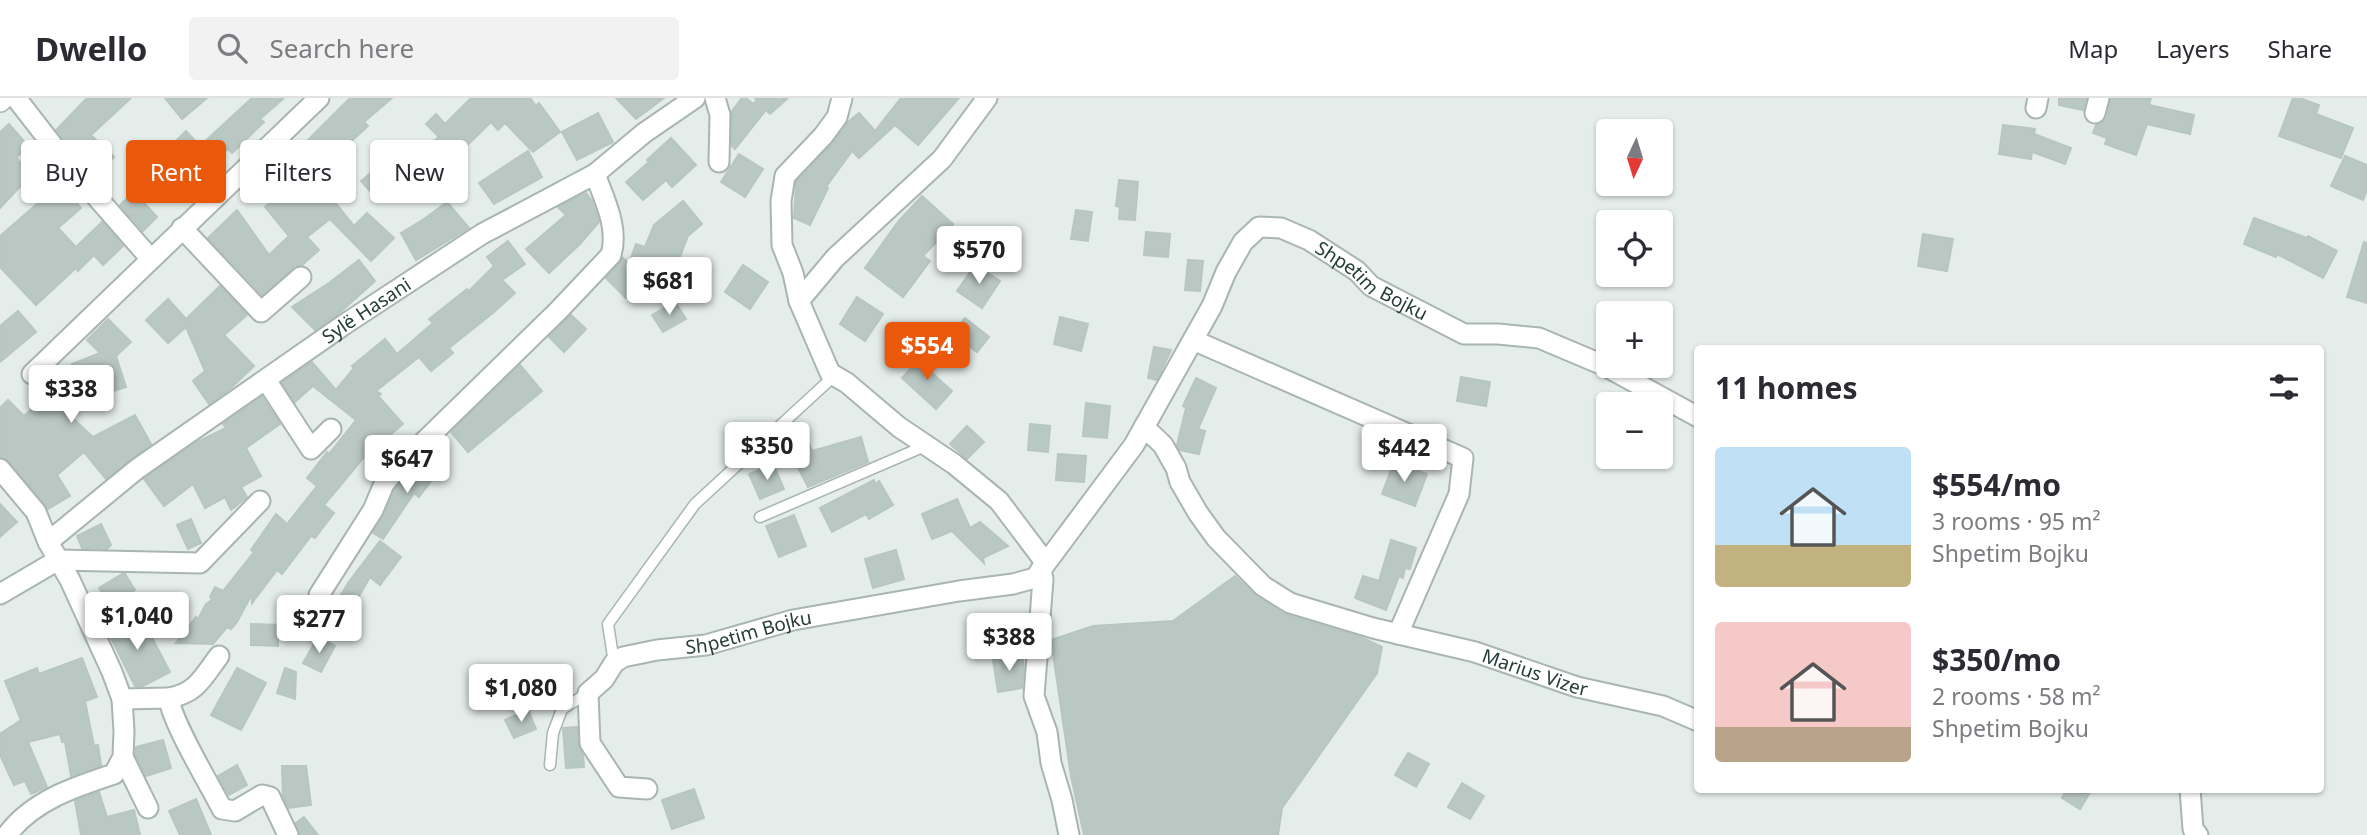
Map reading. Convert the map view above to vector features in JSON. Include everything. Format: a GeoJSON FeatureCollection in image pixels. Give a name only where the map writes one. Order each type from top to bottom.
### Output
{"type":"FeatureCollection","features":[{"type":"Feature","properties":{"kind":"street"},"geometry":{"type":"LineString","coordinates":[[16,98],[65,161],[150,258]]}},
{"type":"Feature","properties":{"kind":"street"},"geometry":{"type":"LineString","coordinates":[[32,374],[319,98]]}},
{"type":"Feature","properties":{"kind":"street","name":"Sylë Hasani"},"geometry":{"type":"LineString","coordinates":[[48,542],[137,469],[345,324],[482,234],[595,174],[644,133],[695,98]]}},
{"type":"Feature","properties":{"kind":"street"},"geometry":{"type":"LineString","coordinates":[[715,98],[720,115],[719,162]]}},
{"type":"Feature","properties":{"kind":"street"},"geometry":{"type":"LineString","coordinates":[[842,98],[837,117],[823,136],[789,170],[783,183],[782,245],[793,273],[799,301],[830,373],[847,383],[899,427],[954,464],[999,501],[1043,565],[1034,696],[1047,732],[1051,763],[1069,835]]}},
{"type":"Feature","properties":{"kind":"street"},"geometry":{"type":"LineString","coordinates":[[799,301],[835,258],[942,159],[986,98]]}},
{"type":"Feature","properties":{"kind":"street"},"geometry":{"type":"LineString","coordinates":[[319,595],[373,510],[384,484],[400,465],[558,311],[611,255],[614,233],[595,174]]}},
{"type":"Feature","properties":{"kind":"street","name":"Shpetim Bojku"},"geometry":{"type":"LineString","coordinates":[[614,663],[623,657],[646,652],[706,645],[793,620],[1013,584],[1035,578],[1126,456],[1212,306],[1226,272],[1243,242],[1259,227],[1282,228],[1309,240],[1357,271],[1371,286],[1464,334],[1539,338],[1603,365],[1694,415]]}},
{"type":"Feature","properties":{"kind":"street"},"geometry":{"type":"LineString","coordinates":[[182,229],[261,312],[301,276]]}},
{"type":"Feature","properties":{"kind":"street"},"geometry":{"type":"LineString","coordinates":[[1193,340],[1463,458],[1460,494],[1398,634]]}},
{"type":"Feature","properties":{"kind":"street"},"geometry":{"type":"LineString","coordinates":[[266,380],[311,449],[331,429]]}},
{"type":"Feature","properties":{"kind":"street","name":"Marius Vizer"},"geometry":{"type":"LineString","coordinates":[[1144,427],[1163,445],[1176,468],[1180,482],[1210,530],[1263,586],[1290,603],[1373,628],[1475,652],[1577,687],[1663,706],[1694,719]]}},
{"type":"Feature","properties":{"kind":"street"},"geometry":{"type":"LineString","coordinates":[[0,469],[36,512],[112,672],[122,699],[123,757],[148,808]]}},
{"type":"Feature","properties":{"kind":"street"},"geometry":{"type":"LineString","coordinates":[[0,594],[58,560],[200,563],[260,501]]}},
{"type":"Feature","properties":{"kind":"street"},"geometry":{"type":"LineString","coordinates":[[122,699],[182,696],[194,690],[219,656]]}},
{"type":"Feature","properties":{"kind":"street"},"geometry":{"type":"LineString","coordinates":[[614,663],[604,679],[588,693],[590,743],[619,787],[647,789]]}},
{"type":"Feature","properties":{"kind":"street"},"geometry":{"type":"LineString","coordinates":[[169,698],[181,729],[222,809],[235,811],[266,795],[270,797],[288,835]]}},
{"type":"Feature","properties":{"kind":"street"},"geometry":{"type":"LineString","coordinates":[[7,835],[24,815],[54,797],[114,774],[123,757]]}},
{"type":"Feature","properties":{"kind":"street"},"geometry":{"type":"LineString","coordinates":[[2190,793],[2193,829],[2198,835]]}},
{"type":"Feature","properties":{"kind":"lane"},"geometry":{"type":"LineString","coordinates":[[614,663],[608,624],[695,504],[834,376]]}},
{"type":"Feature","properties":{"kind":"lane"},"geometry":{"type":"LineString","coordinates":[[760,517],[925,446]]}},
{"type":"Feature","properties":{"kind":"lane"},"geometry":{"type":"LineString","coordinates":[[550,765],[553,733],[562,709],[588,693]]}},
{"type":"Feature","properties":{"kind":"building"},"geometry":{"type":"Polygon","coordinates":[[[87,98],[131,98],[91,135],[96,140],[64,140],[56,130],[87,98]]]}},
{"type":"Feature","properties":{"kind":"building"},"geometry":{"type":"Polygon","coordinates":[[[165,98],[207,98],[182,119],[165,98]]]}},
{"type":"Feature","properties":{"kind":"building"},"geometry":{"type":"Polygon","coordinates":[[[252,98],[284,98],[260,119],[264,122],[245,140],[240,140],[240,145],[232,153],[228,149],[226,151],[226,140],[206,140],[252,98]]]}},
{"type":"Feature","properties":{"kind":"building"},"geometry":{"type":"Polygon","coordinates":[[[350,98],[392,98],[364,122],[368,126],[353,140],[308,140],[350,98]]]}},
{"type":"Feature","properties":{"kind":"building"},"geometry":{"type":"Polygon","coordinates":[[[471,98],[530,98],[536,106],[539,103],[560,132],[533,152],[505,123],[498,130],[491,122],[468,144],[468,140],[435,140],[439,137],[426,124],[436,114],[445,124],[471,98]]]}},
{"type":"Feature","properties":{"kind":"building"},"geometry":{"type":"Polygon","coordinates":[[[616,98],[664,98],[636,119],[616,98]]]}},
{"type":"Feature","properties":{"kind":"building"},"geometry":{"type":"Polygon","coordinates":[[[742,98],[753,104],[757,100],[755,98],[788,98],[770,114],[766,110],[735,149],[732,146],[732,111],[742,98]]]}},
{"type":"Feature","properties":{"kind":"building"},"geometry":{"type":"Polygon","coordinates":[[[901,98],[959,98],[918,145],[895,125],[859,158],[852,151],[826,187],[828,188],[810,225],[794,218],[796,182],[832,144],[847,123],[859,113],[875,131],[901,98]]]}},
{"type":"Feature","properties":{"kind":"building"},"geometry":{"type":"Polygon","coordinates":[[[2059,98],[2086,98],[2083,110],[2059,105],[2059,98]]]}},
{"type":"Feature","properties":{"kind":"building"},"geometry":{"type":"Polygon","coordinates":[[[2111,98],[2151,98],[2149,105],[2194,115],[2190,134],[2147,124],[2136,155],[2105,144],[2107,138],[2093,133],[2096,125],[2107,117],[2111,98]]]}},
{"type":"Feature","properties":{"kind":"building"},"geometry":{"type":"Polygon","coordinates":[[[2293,98],[2319,105],[2316,114],[2353,128],[2341,158],[2279,136],[2293,98]]]}},
{"type":"Feature","properties":{"kind":"building"},"geometry":{"type":"Polygon","coordinates":[[[598,113],[613,142],[577,160],[562,132],[598,113]]]}},
{"type":"Feature","properties":{"kind":"building"},"geometry":{"type":"Polygon","coordinates":[[[9,124],[23,140],[21,153],[16,158],[21,163],[21,186],[0,208],[0,132],[9,124]]]}},
{"type":"Feature","properties":{"kind":"building"},"geometry":{"type":"Polygon","coordinates":[[[2003,125],[2035,129],[2034,134],[2071,148],[2065,164],[2032,152],[2031,159],[1999,154],[2003,125]]]}},
{"type":"Feature","properties":{"kind":"building"},"geometry":{"type":"Polygon","coordinates":[[[186,131],[194,140],[177,140],[186,131]]]}},
{"type":"Feature","properties":{"kind":"building"},"geometry":{"type":"Polygon","coordinates":[[[671,138],[696,165],[672,187],[666,180],[643,200],[626,182],[671,138]]]}},
{"type":"Feature","properties":{"kind":"building"},"geometry":{"type":"Polygon","coordinates":[[[528,151],[542,177],[494,204],[479,183],[528,151]]]}},
{"type":"Feature","properties":{"kind":"building"},"geometry":{"type":"Polygon","coordinates":[[[739,154],[763,169],[745,197],[721,182],[739,154]]]}},
{"type":"Feature","properties":{"kind":"building"},"geometry":{"type":"Polygon","coordinates":[[[2345,156],[2367,165],[2367,190],[2363,200],[2331,186],[2345,156]]]}},
{"type":"Feature","properties":{"kind":"building"},"geometry":{"type":"Polygon","coordinates":[[[370,173],[370,191],[361,181],[370,173]]]}},
{"type":"Feature","properties":{"kind":"building"},"geometry":{"type":"Polygon","coordinates":[[[1119,180],[1138,182],[1135,220],[1119,219],[1120,207],[1116,206],[1119,180]]]}},
{"type":"Feature","properties":{"kind":"building"},"geometry":{"type":"Polygon","coordinates":[[[586,193],[592,201],[599,222],[549,273],[526,249],[566,215],[558,207],[586,193]]]}},
{"type":"Feature","properties":{"kind":"building"},"geometry":{"type":"Polygon","coordinates":[[[922,196],[953,224],[923,256],[930,261],[903,297],[865,268],[898,222],[922,196]]]}},
{"type":"Feature","properties":{"kind":"building"},"geometry":{"type":"Polygon","coordinates":[[[126,199],[126,203],[144,203],[157,217],[143,231],[120,205],[126,199]]]}},
{"type":"Feature","properties":{"kind":"building"},"geometry":{"type":"Polygon","coordinates":[[[683,201],[702,224],[688,236],[674,272],[658,266],[626,298],[606,278],[623,258],[629,264],[636,244],[645,247],[654,225],[683,201]]]}},
{"type":"Feature","properties":{"kind":"building"},"geometry":{"type":"Polygon","coordinates":[[[38,203],[77,203],[81,208],[58,228],[76,247],[102,222],[123,246],[103,265],[94,255],[36,305],[0,267],[0,236],[38,203]]]}},
{"type":"Feature","properties":{"kind":"building"},"geometry":{"type":"Polygon","coordinates":[[[270,203],[335,203],[354,226],[367,213],[394,238],[371,261],[330,219],[307,237],[319,250],[262,295],[208,238],[237,210],[269,255],[289,236],[265,207],[270,203]]]}},
{"type":"Feature","properties":{"kind":"building"},"geometry":{"type":"Polygon","coordinates":[[[448,203],[469,228],[416,260],[401,233],[448,203]]]}},
{"type":"Feature","properties":{"kind":"building"},"geometry":{"type":"Polygon","coordinates":[[[1076,210],[1092,212],[1088,241],[1071,239],[1076,210]]]}},
{"type":"Feature","properties":{"kind":"building"},"geometry":{"type":"Polygon","coordinates":[[[2254,218],[2307,238],[2308,236],[2337,251],[2323,278],[2277,254],[2276,257],[2244,244],[2254,218]]]}},
{"type":"Feature","properties":{"kind":"building"},"geometry":{"type":"Polygon","coordinates":[[[1146,232],[1170,234],[1168,257],[1144,255],[1146,232]]]}},
{"type":"Feature","properties":{"kind":"building"},"geometry":{"type":"Polygon","coordinates":[[[1923,234],[1953,239],[1947,271],[1918,266],[1923,234]]]}},
{"type":"Feature","properties":{"kind":"building"},"geometry":{"type":"Polygon","coordinates":[[[508,241],[525,264],[502,280],[515,293],[449,348],[453,353],[431,371],[419,357],[376,391],[403,424],[383,441],[380,438],[324,505],[334,513],[315,538],[311,536],[282,574],[277,570],[252,603],[252,594],[237,622],[231,629],[227,627],[213,644],[176,643],[212,600],[210,597],[215,587],[223,591],[254,552],[251,550],[276,514],[287,524],[317,486],[307,478],[356,420],[313,386],[295,402],[282,383],[312,362],[336,390],[354,368],[352,366],[385,339],[397,354],[433,323],[429,319],[467,289],[469,291],[494,266],[487,257],[508,241]]]}},
{"type":"Feature","properties":{"kind":"building"},"geometry":{"type":"Polygon","coordinates":[[[2364,242],[2367,243],[2367,303],[2347,297],[2364,242]]]}},
{"type":"Feature","properties":{"kind":"building"},"geometry":{"type":"Polygon","coordinates":[[[359,260],[375,281],[337,315],[315,330],[292,307],[359,260]]]}},
{"type":"Feature","properties":{"kind":"building"},"geometry":{"type":"Polygon","coordinates":[[[1188,260],[1203,261],[1200,291],[1185,290],[1188,260]]]}},
{"type":"Feature","properties":{"kind":"building"},"geometry":{"type":"Polygon","coordinates":[[[743,265],[768,282],[750,309],[725,292],[743,265]]]}},
{"type":"Feature","properties":{"kind":"building"},"geometry":{"type":"Polygon","coordinates":[[[975,265],[1000,281],[982,308],[957,291],[975,265]]]}},
{"type":"Feature","properties":{"kind":"building"},"geometry":{"type":"Polygon","coordinates":[[[220,286],[247,315],[224,335],[254,366],[209,404],[193,381],[205,371],[186,327],[168,343],[146,320],[168,299],[186,319],[220,286]]]}},
{"type":"Feature","properties":{"kind":"building"},"geometry":{"type":"Polygon","coordinates":[[[857,297],[883,314],[865,341],[840,324],[857,297]]]}},
{"type":"Feature","properties":{"kind":"building"},"geometry":{"type":"Polygon","coordinates":[[[675,302],[686,319],[663,332],[652,315],[675,302]]]}},
{"type":"Feature","properties":{"kind":"building"},"geometry":{"type":"Polygon","coordinates":[[[18,311],[36,332],[0,362],[0,326],[18,311]]]}},
{"type":"Feature","properties":{"kind":"building"},"geometry":{"type":"Polygon","coordinates":[[[571,315],[586,329],[564,352],[549,337],[571,315]]]}},
{"type":"Feature","properties":{"kind":"building"},"geometry":{"type":"Polygon","coordinates":[[[1060,317],[1088,324],[1081,351],[1054,344],[1060,317]]]}},
{"type":"Feature","properties":{"kind":"building"},"geometry":{"type":"Polygon","coordinates":[[[965,318],[989,337],[977,352],[953,334],[965,318]]]}},
{"type":"Feature","properties":{"kind":"building"},"geometry":{"type":"Polygon","coordinates":[[[108,319],[131,342],[116,356],[126,387],[100,395],[97,388],[68,414],[93,437],[135,415],[151,444],[106,479],[84,452],[57,475],[70,496],[48,509],[9,461],[0,457],[0,408],[8,400],[24,416],[75,370],[72,364],[100,353],[87,340],[108,319]]]}},
{"type":"Feature","properties":{"kind":"building"},"geometry":{"type":"Polygon","coordinates":[[[1154,347],[1171,350],[1157,380],[1148,378],[1154,347]]]}},
{"type":"Feature","properties":{"kind":"building"},"geometry":{"type":"Polygon","coordinates":[[[925,353],[938,365],[931,372],[952,391],[936,409],[902,378],[925,353]]]}},
{"type":"Feature","properties":{"kind":"building"},"geometry":{"type":"Polygon","coordinates":[[[520,365],[542,391],[468,452],[451,432],[520,365]]]}},
{"type":"Feature","properties":{"kind":"building"},"geometry":{"type":"Polygon","coordinates":[[[1461,377],[1490,382],[1486,406],[1457,401],[1461,377]]]}},
{"type":"Feature","properties":{"kind":"building"},"geometry":{"type":"Polygon","coordinates":[[[1196,378],[1216,388],[1198,429],[1205,431],[1199,454],[1180,450],[1177,445],[1186,408],[1183,406],[1196,378]]]}},
{"type":"Feature","properties":{"kind":"building"},"geometry":{"type":"Polygon","coordinates":[[[262,397],[280,424],[246,448],[261,476],[241,487],[247,497],[231,510],[225,497],[205,508],[193,484],[164,506],[144,479],[197,442],[226,428],[223,424],[262,397]]]}},
{"type":"Feature","properties":{"kind":"building"},"geometry":{"type":"Polygon","coordinates":[[[1086,403],[1110,406],[1107,438],[1083,436],[1086,403]]]}},
{"type":"Feature","properties":{"kind":"building"},"geometry":{"type":"Polygon","coordinates":[[[1030,424],[1050,426],[1048,452],[1028,450],[1030,424]]]}},
{"type":"Feature","properties":{"kind":"building"},"geometry":{"type":"Polygon","coordinates":[[[967,426],[984,442],[967,459],[950,444],[967,426]]]}},
{"type":"Feature","properties":{"kind":"building"},"geometry":{"type":"Polygon","coordinates":[[[806,435],[812,451],[861,437],[868,462],[808,487],[795,462],[801,459],[794,440],[806,435]]]}},
{"type":"Feature","properties":{"kind":"building"},"geometry":{"type":"Polygon","coordinates":[[[1058,454],[1086,456],[1084,482],[1056,480],[1058,454]]]}},
{"type":"Feature","properties":{"kind":"building"},"geometry":{"type":"Polygon","coordinates":[[[425,458],[440,469],[419,497],[414,493],[383,539],[373,533],[395,490],[425,458]]]}},
{"type":"Feature","properties":{"kind":"building"},"geometry":{"type":"Polygon","coordinates":[[[1394,462],[1427,474],[1415,506],[1382,494],[1394,462]]]}},
{"type":"Feature","properties":{"kind":"building"},"geometry":{"type":"Polygon","coordinates":[[[773,464],[784,489],[760,499],[749,474],[773,464]]]}},
{"type":"Feature","properties":{"kind":"building"},"geometry":{"type":"Polygon","coordinates":[[[874,480],[875,484],[879,481],[893,505],[869,519],[866,514],[832,532],[820,508],[874,480]]]}},
{"type":"Feature","properties":{"kind":"building"},"geometry":{"type":"Polygon","coordinates":[[[957,499],[970,528],[980,522],[1008,546],[983,558],[984,563],[952,531],[932,539],[922,514],[957,499]]]}},
{"type":"Feature","properties":{"kind":"building"},"geometry":{"type":"Polygon","coordinates":[[[0,504],[17,522],[0,537],[0,504]]]}},
{"type":"Feature","properties":{"kind":"building"},"geometry":{"type":"Polygon","coordinates":[[[794,515],[806,546],[779,557],[766,526],[794,515]]]}},
{"type":"Feature","properties":{"kind":"building"},"geometry":{"type":"Polygon","coordinates":[[[191,519],[201,543],[188,549],[177,525],[191,519]]]}},
{"type":"Feature","properties":{"kind":"building"},"geometry":{"type":"Polygon","coordinates":[[[101,524],[111,545],[107,549],[82,548],[77,536],[101,524]]]}},
{"type":"Feature","properties":{"kind":"building"},"geometry":{"type":"Polygon","coordinates":[[[1391,540],[1416,548],[1410,569],[1405,568],[1403,578],[1399,576],[1386,610],[1355,598],[1363,576],[1379,581],[1391,540]]]}},
{"type":"Feature","properties":{"kind":"building"},"geometry":{"type":"Polygon","coordinates":[[[380,541],[401,557],[380,585],[370,577],[344,622],[330,614],[348,583],[380,541]]]}},
{"type":"Feature","properties":{"kind":"building"},"geometry":{"type":"Polygon","coordinates":[[[896,550],[904,579],[873,588],[865,559],[896,550]]]}},
{"type":"Feature","properties":{"kind":"building"},"geometry":{"type":"Polygon","coordinates":[[[125,574],[135,590],[110,605],[99,588],[125,574]]]}},
{"type":"Feature","properties":{"kind":"building"},"geometry":{"type":"Polygon","coordinates":[[[1235,576],[1256,596],[1284,614],[1363,638],[1382,647],[1377,673],[1282,808],[1278,835],[1084,835],[1071,776],[1051,640],[1093,626],[1173,621],[1235,576]]]}},
{"type":"Feature","properties":{"kind":"building"},"geometry":{"type":"Polygon","coordinates":[[[114,611],[126,634],[145,624],[170,672],[143,686],[135,686],[101,618],[114,611]]]}},
{"type":"Feature","properties":{"kind":"building"},"geometry":{"type":"Polygon","coordinates":[[[283,615],[299,616],[298,638],[278,638],[278,646],[251,645],[251,624],[282,625],[283,615]]]}},
{"type":"Feature","properties":{"kind":"building"},"geometry":{"type":"Polygon","coordinates":[[[318,637],[335,646],[321,672],[303,663],[318,637]]]}},
{"type":"Feature","properties":{"kind":"building"},"geometry":{"type":"Polygon","coordinates":[[[1022,656],[1022,688],[998,692],[993,660],[1022,656]]]}},
{"type":"Feature","properties":{"kind":"building"},"geometry":{"type":"Polygon","coordinates":[[[82,658],[97,697],[85,701],[94,746],[98,745],[101,765],[71,776],[65,742],[62,742],[60,734],[28,742],[47,787],[31,794],[25,781],[14,785],[0,755],[0,734],[21,720],[5,681],[37,668],[39,674],[82,658]]]}},
{"type":"Feature","properties":{"kind":"building"},"geometry":{"type":"Polygon","coordinates":[[[237,668],[266,683],[241,730],[211,715],[237,668]]]}},
{"type":"Feature","properties":{"kind":"building"},"geometry":{"type":"Polygon","coordinates":[[[285,668],[296,672],[295,699],[277,693],[285,668]]]}},
{"type":"Feature","properties":{"kind":"building"},"geometry":{"type":"Polygon","coordinates":[[[528,710],[536,729],[514,738],[505,720],[528,710]]]}},
{"type":"Feature","properties":{"kind":"building"},"geometry":{"type":"Polygon","coordinates":[[[577,727],[584,767],[566,768],[563,728],[577,727]]]}},
{"type":"Feature","properties":{"kind":"building"},"geometry":{"type":"Polygon","coordinates":[[[163,740],[171,768],[146,776],[135,754],[136,747],[163,740]]]}},
{"type":"Feature","properties":{"kind":"building"},"geometry":{"type":"Polygon","coordinates":[[[1408,753],[1429,764],[1416,787],[1395,775],[1408,753]]]}},
{"type":"Feature","properties":{"kind":"building"},"geometry":{"type":"Polygon","coordinates":[[[237,765],[247,785],[229,795],[218,776],[237,765]]]}},
{"type":"Feature","properties":{"kind":"building"},"geometry":{"type":"Polygon","coordinates":[[[282,766],[306,766],[311,805],[289,808],[283,796],[282,766]]]}},
{"type":"Feature","properties":{"kind":"building"},"geometry":{"type":"Polygon","coordinates":[[[1462,783],[1484,796],[1470,819],[1448,807],[1462,783]]]}},
{"type":"Feature","properties":{"kind":"building"},"geometry":{"type":"Polygon","coordinates":[[[694,789],[704,818],[672,829],[662,800],[694,789]]]}},
{"type":"Feature","properties":{"kind":"building"},"geometry":{"type":"Polygon","coordinates":[[[99,792],[107,817],[134,810],[140,835],[81,835],[75,801],[99,792]]]}},
{"type":"Feature","properties":{"kind":"building"},"geometry":{"type":"Polygon","coordinates":[[[2065,793],[2090,793],[2080,809],[2062,798],[2065,793]]]}},
{"type":"Feature","properties":{"kind":"building"},"geometry":{"type":"Polygon","coordinates":[[[196,799],[211,835],[180,835],[169,811],[196,799]]]}},
{"type":"Feature","properties":{"kind":"building"},"geometry":{"type":"Polygon","coordinates":[[[304,817],[318,835],[300,835],[296,823],[304,817]]]}}]}
